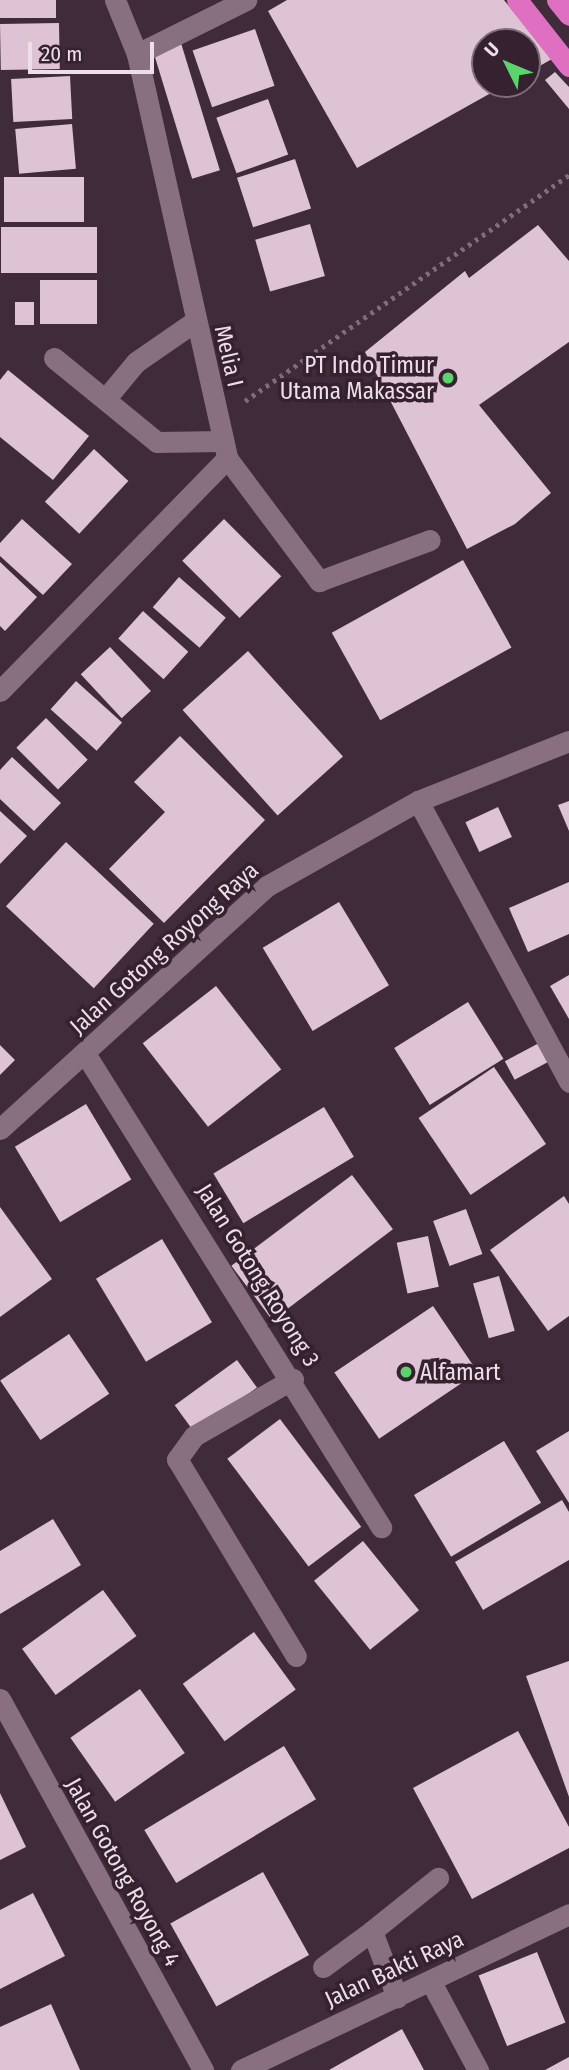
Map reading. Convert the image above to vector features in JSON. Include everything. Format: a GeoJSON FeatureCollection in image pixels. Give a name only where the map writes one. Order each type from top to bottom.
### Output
{"type":"FeatureCollection","features":[{"type":"Feature","properties":{"kind":"highway"},"geometry":{"type":"LineString","coordinates":[[517,0],[569,66]]}},
{"type":"Feature","properties":{"kind":"highway"},"geometry":{"type":"LineString","coordinates":[[557,0],[569,15]]}},
{"type":"Feature","properties":{"kind":"street","name":"Melia I"},"geometry":{"type":"LineString","coordinates":[[116,0],[137,54],[222,440],[319,581],[430,540]]}},
{"type":"Feature","properties":{"kind":"street"},"geometry":{"type":"LineString","coordinates":[[137,54],[246,0]]}},
{"type":"Feature","properties":{"kind":"street"},"geometry":{"type":"LineString","coordinates":[[107,397],[142,356],[194,321]]}},
{"type":"Feature","properties":{"kind":"street"},"geometry":{"type":"LineString","coordinates":[[54,358],[107,397],[157,442],[222,440]]}},
{"type":"Feature","properties":{"kind":"street"},"geometry":{"type":"LineString","coordinates":[[0,691],[222,440]]}},
{"type":"Feature","properties":{"kind":"street","name":"Jalan Gotong Royong Raya"},"geometry":{"type":"LineString","coordinates":[[0,1129],[86,1055],[267,886],[418,801],[569,741]]}},
{"type":"Feature","properties":{"kind":"street"},"geometry":{"type":"LineString","coordinates":[[418,801],[569,1082]]}},
{"type":"Feature","properties":{"kind":"street","name":"Jalan Gotong Royong 3"},"geometry":{"type":"LineString","coordinates":[[86,1055],[293,1379],[381,1527]]}},
{"type":"Feature","properties":{"kind":"street"},"geometry":{"type":"LineString","coordinates":[[293,1379],[194,1436],[177,1459],[296,1656]]}},
{"type":"Feature","properties":{"kind":"street","name":"Jalan Gotong Royong 4"},"geometry":{"type":"LineString","coordinates":[[0,1699],[203,2070]]}},
{"type":"Feature","properties":{"kind":"street"},"geometry":{"type":"LineString","coordinates":[[323,1967],[438,1878]]}},
{"type":"Feature","properties":{"kind":"street","name":"Jalan Bakti Raya"},"geometry":{"type":"LineString","coordinates":[[242,2070],[569,1914]]}},
{"type":"Feature","properties":{"kind":"street"},"geometry":{"type":"LineString","coordinates":[[372,1931],[397,1997]]}},
{"type":"Feature","properties":{"kind":"street"},"geometry":{"type":"LineString","coordinates":[[431,1982],[478,2070]]}},
{"type":"Feature","properties":{"kind":"path"},"geometry":{"type":"LineString","coordinates":[[222,440],[569,175]]}},
{"type":"Feature","properties":{"kind":"building"},"geometry":{"type":"Polygon","coordinates":[[[0,0],[56,0],[56,18],[0,18],[0,0]]]}},
{"type":"Feature","properties":{"kind":"building"},"geometry":{"type":"Polygon","coordinates":[[[287,0],[504,0],[527,28],[471,28],[471,98],[482,98],[357,168],[268,11],[287,0]]]}},
{"type":"Feature","properties":{"kind":"building"},"geometry":{"type":"Polygon","coordinates":[[[59,23],[60,69],[1,70],[0,24],[59,23]]]}},
{"type":"Feature","properties":{"kind":"building"},"geometry":{"type":"Polygon","coordinates":[[[255,29],[275,86],[212,107],[193,50],[255,29]]]}},
{"type":"Feature","properties":{"kind":"building"},"geometry":{"type":"Polygon","coordinates":[[[181,43],[220,170],[192,179],[153,51],[181,43]]]}},
{"type":"Feature","properties":{"kind":"building"},"geometry":{"type":"Polygon","coordinates":[[[541,45],[552,59],[541,65],[541,45]]]}},
{"type":"Feature","properties":{"kind":"building"},"geometry":{"type":"Polygon","coordinates":[[[555,72],[569,87],[569,109],[545,80],[555,72]]]}},
{"type":"Feature","properties":{"kind":"building"},"geometry":{"type":"Polygon","coordinates":[[[70,76],[72,119],[13,122],[11,79],[70,76]]]}},
{"type":"Feature","properties":{"kind":"building"},"geometry":{"type":"Polygon","coordinates":[[[268,99],[288,154],[236,173],[216,118],[268,99]]]}},
{"type":"Feature","properties":{"kind":"building"},"geometry":{"type":"Polygon","coordinates":[[[72,124],[76,169],[19,174],[15,129],[72,124]]]}},
{"type":"Feature","properties":{"kind":"building"},"geometry":{"type":"Polygon","coordinates":[[[295,159],[311,208],[253,227],[237,178],[295,159]]]}},
{"type":"Feature","properties":{"kind":"building"},"geometry":{"type":"Polygon","coordinates":[[[4,177],[84,177],[84,222],[4,222],[4,177]]]}},
{"type":"Feature","properties":{"kind":"building"},"geometry":{"type":"Polygon","coordinates":[[[310,224],[325,276],[270,292],[255,240],[310,224]]]}},
{"type":"Feature","properties":{"kind":"building","name":"PT Indo Timur Utama Makassar"},"geometry":{"type":"Polygon","coordinates":[[[538,225],[569,261],[569,342],[479,405],[551,493],[515,524],[467,549],[365,352],[465,271],[469,278],[538,225]]]}},
{"type":"Feature","properties":{"kind":"building"},"geometry":{"type":"Polygon","coordinates":[[[1,227],[97,227],[97,273],[1,273],[1,227]]]}},
{"type":"Feature","properties":{"kind":"building"},"geometry":{"type":"Polygon","coordinates":[[[40,280],[97,280],[97,324],[40,324],[40,280]]]}},
{"type":"Feature","properties":{"kind":"building"},"geometry":{"type":"Polygon","coordinates":[[[15,302],[34,302],[34,325],[15,325],[15,302]]]}},
{"type":"Feature","properties":{"kind":"building"},"geometry":{"type":"Polygon","coordinates":[[[8,370],[89,436],[53,480],[0,437],[0,380],[8,370]]]}},
{"type":"Feature","properties":{"kind":"building"},"geometry":{"type":"Polygon","coordinates":[[[94,449],[128,481],[79,534],[45,502],[94,449]]]}},
{"type":"Feature","properties":{"kind":"building"},"geometry":{"type":"Polygon","coordinates":[[[22,519],[72,564],[43,595],[0,556],[0,543],[22,519]]]}},
{"type":"Feature","properties":{"kind":"building"},"geometry":{"type":"Polygon","coordinates":[[[224,519],[281,576],[240,618],[182,561],[224,519]]]}},
{"type":"Feature","properties":{"kind":"building"},"geometry":{"type":"Polygon","coordinates":[[[463,560],[511,647],[380,720],[332,633],[463,560]]]}},
{"type":"Feature","properties":{"kind":"building"},"geometry":{"type":"Polygon","coordinates":[[[0,562],[37,597],[5,631],[0,626],[0,562]]]}},
{"type":"Feature","properties":{"kind":"building"},"geometry":{"type":"Polygon","coordinates":[[[179,577],[226,618],[200,648],[153,607],[179,577]]]}},
{"type":"Feature","properties":{"kind":"building"},"geometry":{"type":"Polygon","coordinates":[[[143,611],[188,652],[164,679],[118,638],[143,611]]]}},
{"type":"Feature","properties":{"kind":"building"},"geometry":{"type":"Polygon","coordinates":[[[110,647],[151,691],[122,718],[81,674],[110,647]]]}},
{"type":"Feature","properties":{"kind":"building"},"geometry":{"type":"Polygon","coordinates":[[[248,651],[343,757],[278,815],[183,710],[248,651]]]}},
{"type":"Feature","properties":{"kind":"building"},"geometry":{"type":"Polygon","coordinates":[[[76,681],[122,722],[97,751],[51,709],[76,681]]]}},
{"type":"Feature","properties":{"kind":"building"},"geometry":{"type":"Polygon","coordinates":[[[46,718],[88,760],[58,789],[16,748],[46,718]]]}},
{"type":"Feature","properties":{"kind":"building"},"geometry":{"type":"Polygon","coordinates":[[[180,736],[265,820],[164,923],[109,869],[165,812],[134,782],[180,736]]]}},
{"type":"Feature","properties":{"kind":"building"},"geometry":{"type":"Polygon","coordinates":[[[12,757],[61,803],[34,831],[0,799],[0,770],[12,757]]]}},
{"type":"Feature","properties":{"kind":"building"},"geometry":{"type":"Polygon","coordinates":[[[569,801],[569,831],[558,805],[569,801]]]}},
{"type":"Feature","properties":{"kind":"building"},"geometry":{"type":"Polygon","coordinates":[[[498,807],[512,837],[479,852],[465,822],[498,807]]]}},
{"type":"Feature","properties":{"kind":"building"},"geometry":{"type":"Polygon","coordinates":[[[0,811],[27,836],[0,864],[0,811]]]}},
{"type":"Feature","properties":{"kind":"building"},"geometry":{"type":"Polygon","coordinates":[[[66,842],[154,924],[94,988],[6,906],[66,842]]]}},
{"type":"Feature","properties":{"kind":"building"},"geometry":{"type":"Polygon","coordinates":[[[569,882],[569,934],[528,952],[509,908],[569,882]]]}},
{"type":"Feature","properties":{"kind":"building"},"geometry":{"type":"Polygon","coordinates":[[[339,902],[389,985],[313,1031],[263,948],[339,902]]]}},
{"type":"Feature","properties":{"kind":"building"},"geometry":{"type":"Polygon","coordinates":[[[569,975],[569,1019],[550,986],[569,975]]]}},
{"type":"Feature","properties":{"kind":"building"},"geometry":{"type":"Polygon","coordinates":[[[216,986],[281,1070],[208,1127],[143,1043],[216,986]]]}},
{"type":"Feature","properties":{"kind":"building"},"geometry":{"type":"Polygon","coordinates":[[[468,1002],[504,1059],[430,1105],[394,1048],[468,1002]]]}},
{"type":"Feature","properties":{"kind":"building"},"geometry":{"type":"Polygon","coordinates":[[[541,1042],[551,1061],[515,1080],[505,1061],[541,1042]]]}},
{"type":"Feature","properties":{"kind":"building"},"geometry":{"type":"Polygon","coordinates":[[[0,1045],[15,1060],[0,1075],[0,1045]]]}},
{"type":"Feature","properties":{"kind":"building"},"geometry":{"type":"Polygon","coordinates":[[[494,1067],[546,1144],[471,1195],[419,1118],[494,1067]]]}},
{"type":"Feature","properties":{"kind":"building"},"geometry":{"type":"Polygon","coordinates":[[[86,1104],[131,1179],[60,1222],[15,1147],[86,1104]]]}},
{"type":"Feature","properties":{"kind":"building"},"geometry":{"type":"Polygon","coordinates":[[[324,1107],[354,1157],[243,1223],[213,1173],[324,1107]]]}},
{"type":"Feature","properties":{"kind":"building"},"geometry":{"type":"Polygon","coordinates":[[[352,1175],[393,1229],[272,1320],[231,1266],[352,1175]]]}},
{"type":"Feature","properties":{"kind":"building"},"geometry":{"type":"Polygon","coordinates":[[[564,1196],[569,1204],[569,1316],[548,1331],[490,1250],[564,1196]]]}},
{"type":"Feature","properties":{"kind":"building"},"geometry":{"type":"Polygon","coordinates":[[[0,1207],[52,1279],[0,1317],[0,1207]]]}},
{"type":"Feature","properties":{"kind":"building"},"geometry":{"type":"Polygon","coordinates":[[[466,1209],[482,1254],[450,1266],[433,1221],[466,1209]]]}},
{"type":"Feature","properties":{"kind":"building"},"geometry":{"type":"Polygon","coordinates":[[[428,1236],[439,1287],[408,1294],[397,1243],[428,1236]]]}},
{"type":"Feature","properties":{"kind":"building"},"geometry":{"type":"Polygon","coordinates":[[[162,1239],[212,1322],[146,1362],[96,1279],[162,1239]]]}},
{"type":"Feature","properties":{"kind":"building"},"geometry":{"type":"Polygon","coordinates":[[[499,1276],[515,1331],[489,1338],[473,1283],[499,1276]]]}},
{"type":"Feature","properties":{"kind":"building","name":"Alfamart"},"geometry":{"type":"Polygon","coordinates":[[[433,1306],[478,1372],[379,1439],[334,1373],[433,1306]]]}},
{"type":"Feature","properties":{"kind":"building"},"geometry":{"type":"Polygon","coordinates":[[[69,1334],[109,1394],[40,1440],[0,1380],[69,1334]]]}},
{"type":"Feature","properties":{"kind":"building"},"geometry":{"type":"Polygon","coordinates":[[[237,1360],[257,1388],[195,1433],[175,1405],[237,1360]]]}},
{"type":"Feature","properties":{"kind":"building"},"geometry":{"type":"Polygon","coordinates":[[[280,1419],[361,1527],[309,1567],[227,1459],[280,1419]]]}},
{"type":"Feature","properties":{"kind":"building"},"geometry":{"type":"Polygon","coordinates":[[[569,1431],[569,1503],[536,1451],[569,1431]]]}},
{"type":"Feature","properties":{"kind":"building"},"geometry":{"type":"Polygon","coordinates":[[[504,1441],[541,1503],[451,1557],[414,1495],[504,1441]]]}},
{"type":"Feature","properties":{"kind":"building"},"geometry":{"type":"Polygon","coordinates":[[[562,1500],[569,1512],[569,1560],[483,1610],[455,1562],[562,1500]]]}},
{"type":"Feature","properties":{"kind":"building"},"geometry":{"type":"Polygon","coordinates":[[[53,1519],[81,1565],[0,1614],[0,1551],[53,1519]]]}},
{"type":"Feature","properties":{"kind":"building"},"geometry":{"type":"Polygon","coordinates":[[[363,1541],[419,1610],[370,1650],[314,1581],[363,1541]]]}},
{"type":"Feature","properties":{"kind":"building"},"geometry":{"type":"Polygon","coordinates":[[[103,1590],[137,1636],[56,1695],[22,1649],[103,1590]]]}},
{"type":"Feature","properties":{"kind":"building"},"geometry":{"type":"Polygon","coordinates":[[[254,1632],[296,1689],[225,1741],[183,1684],[254,1632]]]}},
{"type":"Feature","properties":{"kind":"building"},"geometry":{"type":"Polygon","coordinates":[[[569,1661],[569,1797],[526,1676],[569,1661]]]}},
{"type":"Feature","properties":{"kind":"building"},"geometry":{"type":"Polygon","coordinates":[[[140,1689],[185,1753],[115,1802],[70,1738],[140,1689]]]}},
{"type":"Feature","properties":{"kind":"building"},"geometry":{"type":"Polygon","coordinates":[[[518,1731],[569,1827],[569,1848],[472,1899],[413,1788],[518,1731]]]}},
{"type":"Feature","properties":{"kind":"building"},"geometry":{"type":"Polygon","coordinates":[[[284,1746],[316,1799],[176,1883],[144,1830],[284,1746]]]}},
{"type":"Feature","properties":{"kind":"building"},"geometry":{"type":"Polygon","coordinates":[[[0,1793],[26,1847],[0,1860],[0,1793]]]}},
{"type":"Feature","properties":{"kind":"building"},"geometry":{"type":"Polygon","coordinates":[[[263,1872],[309,1955],[216,2006],[170,1923],[263,1872]]]}},
{"type":"Feature","properties":{"kind":"building"},"geometry":{"type":"Polygon","coordinates":[[[33,1893],[65,1956],[0,1989],[0,1910],[33,1893]]]}},
{"type":"Feature","properties":{"kind":"building"},"geometry":{"type":"Polygon","coordinates":[[[537,1952],[565,2022],[507,2046],[479,1976],[537,1952]]]}},
{"type":"Feature","properties":{"kind":"building"},"geometry":{"type":"Polygon","coordinates":[[[51,2004],[80,2070],[0,2070],[0,2027],[51,2004]]]}},
{"type":"Feature","properties":{"kind":"building"},"geometry":{"type":"Polygon","coordinates":[[[402,2029],[424,2070],[329,2070],[402,2029]]]}},
{"type":"Feature","properties":{"kind":"building"},"geometry":{"type":"Polygon","coordinates":[[[569,2057],[569,2070],[545,2070],[569,2057]]]}},
{"type":"Feature","properties":{"kind":"place","name":"PT Indo Timur Utama Makassar"},"geometry":{"type":"Point","coordinates":[448,378]}},
{"type":"Feature","properties":{"kind":"place","name":"Alfamart"},"geometry":{"type":"Point","coordinates":[406,1372]}}]}
